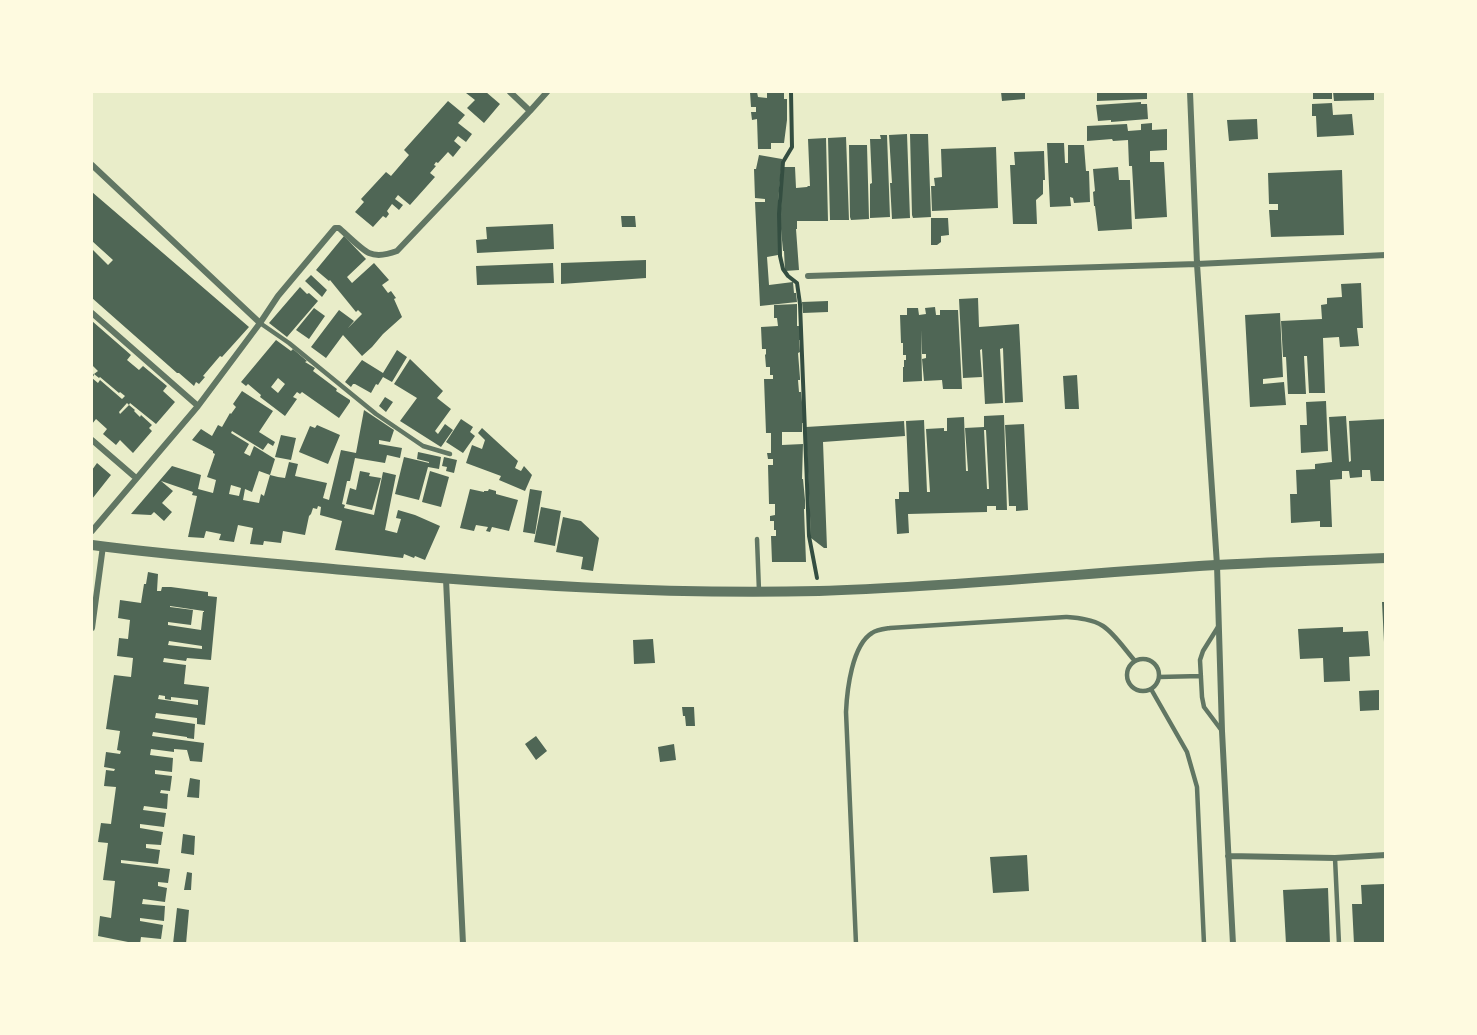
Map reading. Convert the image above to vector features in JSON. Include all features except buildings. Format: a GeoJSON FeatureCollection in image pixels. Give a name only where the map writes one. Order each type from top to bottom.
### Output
{"type":"FeatureCollection","features":[{"type":"Feature","properties":{"kind":"street"},"geometry":{"type":"LineString","coordinates":[[510,92],[530,111]]}},
{"type":"Feature","properties":{"kind":"street"},"geometry":{"type":"LineString","coordinates":[[92,531],[198,406],[278,296],[335,228],[339,228],[369,253],[381,255],[397,251],[547,92]]}},
{"type":"Feature","properties":{"kind":"street"},"geometry":{"type":"LineString","coordinates":[[1190,92],[1197,264],[1217,565],[1222,731],[1233,944]]}},
{"type":"Feature","properties":{"kind":"street"},"geometry":{"type":"LineString","coordinates":[[92,165],[260,323]]}},
{"type":"Feature","properties":{"kind":"street"},"geometry":{"type":"LineString","coordinates":[[808,276],[1197,264],[1386,255]]}},
{"type":"Feature","properties":{"kind":"street"},"geometry":{"type":"LineString","coordinates":[[92,313],[198,406]]}},
{"type":"Feature","properties":{"kind":"street"},"geometry":{"type":"LineString","coordinates":[[92,440],[136,478]]}},
{"type":"Feature","properties":{"kind":"street"},"geometry":{"type":"LineString","coordinates":[[92,628],[97,546],[446,579],[581,588],[759,591],[819,591],[1217,565],[1386,558]]}},
{"type":"Feature","properties":{"kind":"street"},"geometry":{"type":"LineString","coordinates":[[446,579],[463,944]]}},
{"type":"Feature","properties":{"kind":"street"},"geometry":{"type":"LineString","coordinates":[[1228,856],[1335,858],[1386,855]]}},
{"type":"Feature","properties":{"kind":"lane"},"geometry":{"type":"LineString","coordinates":[[260,323],[289,343],[376,414],[423,446],[450,454]]}},
{"type":"Feature","properties":{"kind":"lane"},"geometry":{"type":"LineString","coordinates":[[757,539],[759,591]]}},
{"type":"Feature","properties":{"kind":"lane"},"geometry":{"type":"LineString","coordinates":[[856,944],[846,698],[856,654],[863,641],[873,632],[890,628],[1081,618],[1105,627],[1135,661]]}},
{"type":"Feature","properties":{"kind":"lane"},"geometry":{"type":"LineString","coordinates":[[1219,624],[1200,660],[1204,706],[1222,731]]}},
{"type":"Feature","properties":{"kind":"lane"},"geometry":{"type":"LineString","coordinates":[[1142,659],[1155,664],[1159,670],[1159,677],[1157,685],[1144,692],[1131,686],[1127,673],[1135,661],[1142,659]]}},
{"type":"Feature","properties":{"kind":"lane"},"geometry":{"type":"LineString","coordinates":[[1159,677],[1201,676]]}},
{"type":"Feature","properties":{"kind":"lane"},"geometry":{"type":"LineString","coordinates":[[1151,689],[1187,752],[1197,787],[1204,944]]}},
{"type":"Feature","properties":{"kind":"lane"},"geometry":{"type":"LineString","coordinates":[[1335,858],[1339,944]]}},
{"type":"Feature","properties":{"kind":"path"},"geometry":{"type":"LineString","coordinates":[[791,92],[792,147],[783,162],[779,214],[780,256],[783,269],[797,283],[800,304],[809,536],[819,591]]}}]}
